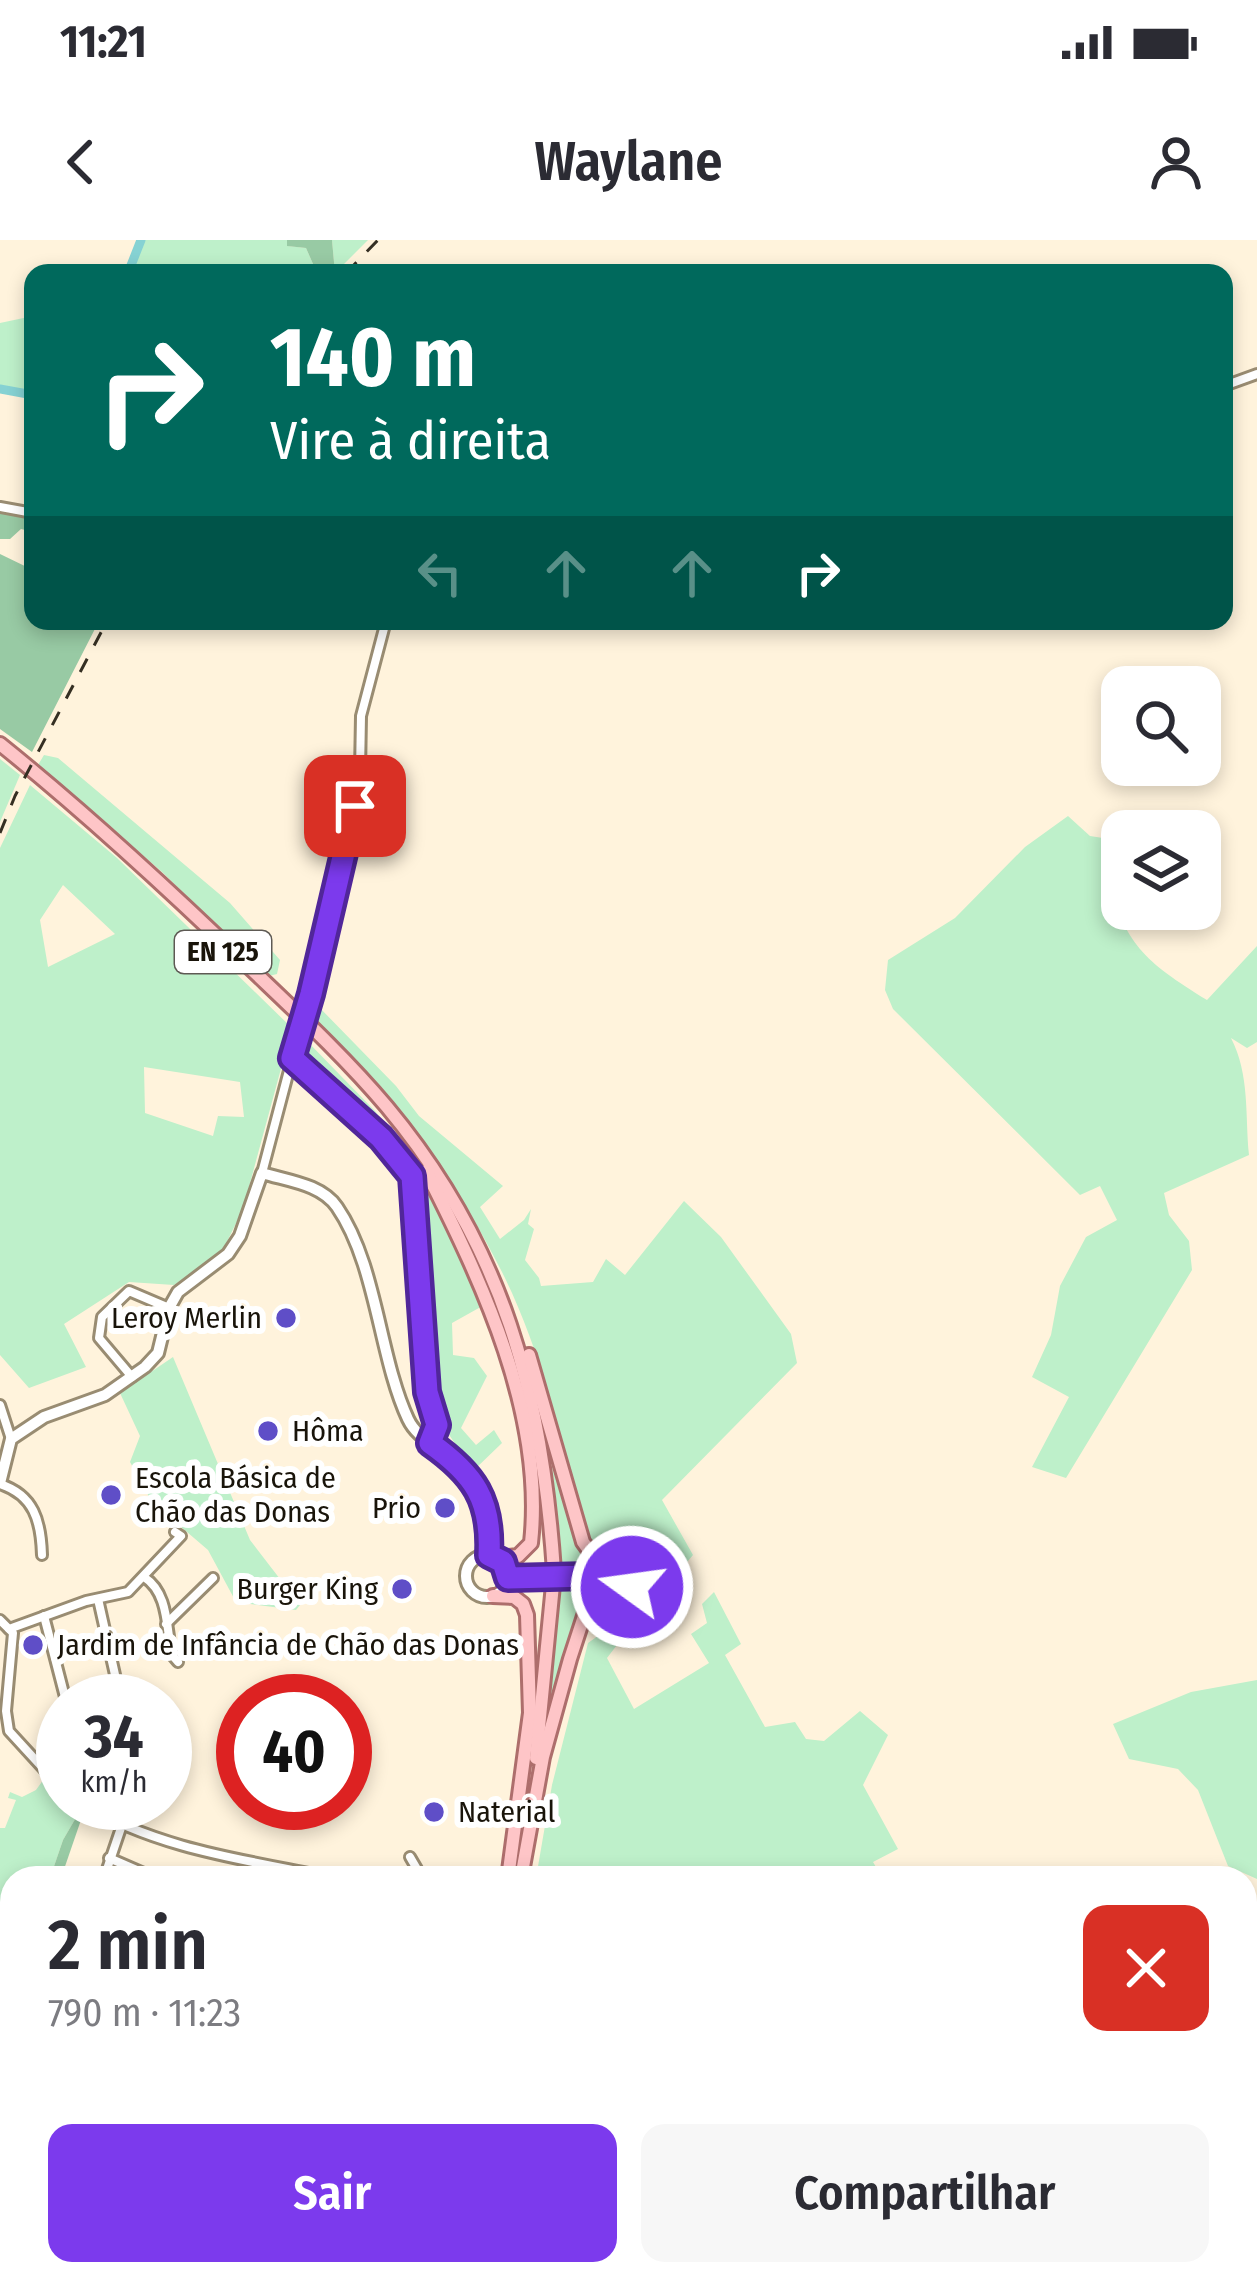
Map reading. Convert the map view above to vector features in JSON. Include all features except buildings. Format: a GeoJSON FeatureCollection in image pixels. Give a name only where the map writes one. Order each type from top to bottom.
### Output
{"type":"FeatureCollection","features":[{"type":"Feature","properties":{"kind":"main road","name":"EN 125"},"geometry":{"type":"LineString","coordinates":[[0,749],[183,903],[341,1056],[416,1144],[477,1245],[521,1354],[546,1465],[551,1578],[516,1866]]}},
{"type":"Feature","properties":{"kind":"main road","name":"EN 125"},"geometry":{"type":"LineString","coordinates":[[0,749],[147,879],[313,1038],[378,1107],[425,1170],[478,1261],[519,1364],[540,1455],[551,1578]]}},
{"type":"Feature","properties":{"kind":"main road"},"geometry":{"type":"LineString","coordinates":[[416,1144],[466,1216],[506,1295],[544,1397],[584,1542],[604,1556]]}},
{"type":"Feature","properties":{"kind":"main road"},"geometry":{"type":"LineString","coordinates":[[425,1170],[497,1320],[525,1438],[531,1543],[518,1556],[494,1556]]}},
{"type":"Feature","properties":{"kind":"main road"},"geometry":{"type":"LineString","coordinates":[[494,1597],[514,1597],[523,1604],[528,1645],[530,1713],[515,1866]]}},
{"type":"Feature","properties":{"kind":"main road"},"geometry":{"type":"LineString","coordinates":[[517,1866],[584,1616],[590,1606],[605,1598]]}},
{"type":"Feature","properties":{"kind":"street"},"geometry":{"type":"LineString","coordinates":[[11,1439],[44,1417],[105,1395],[132,1377],[158,1353],[169,1308],[189,1281],[228,1254],[240,1236],[310,1000],[349,838],[360,772],[361,716],[384,630]]}},
{"type":"Feature","properties":{"kind":"street"},"geometry":{"type":"LineString","coordinates":[[292,1058],[381,1138],[412,1176],[427,1392],[437,1425],[430,1443]]}},
{"type":"Feature","properties":{"kind":"street"},"geometry":{"type":"LineString","coordinates":[[262,1173],[316,1190],[335,1205],[369,1287],[406,1416],[416,1432],[462,1468],[479,1492],[490,1519],[494,1556],[508,1578]]}},
{"type":"Feature","properties":{"kind":"street"},"geometry":{"type":"LineString","coordinates":[[132,1377],[99,1338],[102,1317],[129,1291],[169,1308]]}},
{"type":"Feature","properties":{"kind":"street"},"geometry":{"type":"LineString","coordinates":[[0,1405],[11,1439],[0,1483],[29,1500],[41,1526],[42,1555]]}},
{"type":"Feature","properties":{"kind":"street"},"geometry":{"type":"LineString","coordinates":[[9,1629],[128,1592],[181,1536],[175,1532]]}},
{"type":"Feature","properties":{"kind":"street"},"geometry":{"type":"LineString","coordinates":[[494,1556],[472,1561],[466,1578],[477,1595],[494,1597],[508,1578]]}},
{"type":"Feature","properties":{"kind":"street"},"geometry":{"type":"LineString","coordinates":[[604,1556],[622,1557],[634,1574],[628,1593],[605,1598],[594,1589],[590,1576],[594,1564],[604,1556]]}},
{"type":"Feature","properties":{"kind":"street"},"geometry":{"type":"LineString","coordinates":[[508,1578],[590,1576]]}},
{"type":"Feature","properties":{"kind":"street"},"geometry":{"type":"LineString","coordinates":[[144,1577],[162,1595],[172,1655],[178,1662]]}},
{"type":"Feature","properties":{"kind":"street"},"geometry":{"type":"LineString","coordinates":[[166,1624],[213,1578]]}},
{"type":"Feature","properties":{"kind":"street"},"geometry":{"type":"LineString","coordinates":[[98,1600],[115,1674]]}},
{"type":"Feature","properties":{"kind":"street"},"geometry":{"type":"LineString","coordinates":[[44,1616],[59,1674]]}},
{"type":"Feature","properties":{"kind":"street"},"geometry":{"type":"LineString","coordinates":[[0,1620],[13,1633],[6,1712],[9,1731],[36,1762]]}},
{"type":"Feature","properties":{"kind":"street"},"geometry":{"type":"LineString","coordinates":[[0,1734],[17,1743]]}},
{"type":"Feature","properties":{"kind":"street"},"geometry":{"type":"LineString","coordinates":[[108,1866],[120,1830]]}},
{"type":"Feature","properties":{"kind":"street"},"geometry":{"type":"LineString","coordinates":[[142,1830],[190,1850],[272,1866]]}},
{"type":"Feature","properties":{"kind":"street"},"geometry":{"type":"LineString","coordinates":[[410,1857],[415,1866]]}},
{"type":"Feature","properties":{"kind":"street"},"geometry":{"type":"LineString","coordinates":[[110,1858],[128,1866]]}},
{"type":"Feature","properties":{"kind":"green space"},"geometry":{"type":"Polygon","coordinates":[[[145,240],[287,240],[288,246],[306,248],[313,264],[135,264],[145,240]]]}},
{"type":"Feature","properties":{"kind":"green space"},"geometry":{"type":"Polygon","coordinates":[[[287,240],[332,240],[334,264],[313,264],[306,248],[287,246],[287,240]]]}},
{"type":"Feature","properties":{"kind":"green space"},"geometry":{"type":"Polygon","coordinates":[[[332,240],[368,240],[344,264],[334,264],[332,240]]]}},
{"type":"Feature","properties":{"kind":"green space"},"geometry":{"type":"Polygon","coordinates":[[[24,318],[24,389],[0,385],[0,323],[24,318]]]}},
{"type":"Feature","properties":{"kind":"green space"},"geometry":{"type":"Polygon","coordinates":[[[0,511],[24,516],[24,530],[0,539],[0,511]]]}},
{"type":"Feature","properties":{"kind":"green space"},"geometry":{"type":"Polygon","coordinates":[[[0,554],[24,566],[24,630],[94,630],[32,752],[0,729],[0,554]]]}},
{"type":"Feature","properties":{"kind":"green space"},"geometry":{"type":"Polygon","coordinates":[[[44,755],[58,758],[230,903],[280,960],[277,974],[269,976],[162,872],[38,765],[44,755]]]}},
{"type":"Feature","properties":{"kind":"green space"},"geometry":{"type":"Polygon","coordinates":[[[0,759],[20,775],[0,822],[0,759]]]}},
{"type":"Feature","properties":{"kind":"green space"},"geometry":{"type":"Polygon","coordinates":[[[30,785],[117,858],[292,1028],[243,1209],[221,1254],[174,1285],[129,1282],[64,1324],[86,1367],[29,1388],[0,1355],[0,848],[30,785]],[[63,885],[40,920],[48,967],[115,934],[63,885]],[[144,1067],[145,1113],[213,1136],[218,1116],[244,1117],[240,1082],[144,1067]]]}},
{"type":"Feature","properties":{"kind":"green space"},"geometry":{"type":"Polygon","coordinates":[[[1068,816],[1090,836],[1101,838],[1101,930],[1127,930],[1152,962],[1207,1000],[1257,946],[1257,1042],[1247,1048],[1231,1038],[1244,1081],[1249,1155],[1164,1193],[1169,1215],[1189,1241],[1192,1270],[1066,1478],[1032,1467],[1069,1397],[1032,1377],[1051,1335],[1060,1286],[1086,1237],[1117,1220],[1100,1186],[1080,1195],[893,1009],[885,990],[888,960],[955,918],[1025,847],[1068,816]]]}},
{"type":"Feature","properties":{"kind":"green space"},"geometry":{"type":"Polygon","coordinates":[[[317,1005],[419,1116],[503,1186],[480,1207],[500,1239],[531,1209],[528,1224],[534,1229],[525,1260],[541,1286],[593,1282],[606,1259],[625,1275],[684,1201],[721,1237],[791,1334],[797,1363],[662,1500],[693,1555],[627,1633],[644,1571],[627,1544],[599,1546],[590,1540],[536,1353],[493,1254],[424,1146],[312,1017],[317,1005]]]}},
{"type":"Feature","properties":{"kind":"green space"},"geometry":{"type":"Polygon","coordinates":[[[306,1040],[375,1111],[421,1171],[486,1304],[452,1323],[453,1355],[474,1358],[487,1376],[461,1428],[476,1445],[494,1430],[502,1443],[474,1470],[440,1419],[428,1385],[415,1175],[385,1137],[299,1057],[306,1040]]]}},
{"type":"Feature","properties":{"kind":"green space"},"geometry":{"type":"Polygon","coordinates":[[[173,1357],[250,1540],[300,1605],[296,1610],[236,1602],[208,1550],[152,1502],[130,1462],[140,1436],[120,1393],[173,1357]]]}},
{"type":"Feature","properties":{"kind":"green space"},"geometry":{"type":"Polygon","coordinates":[[[550,1448],[586,1555],[580,1567],[559,1571],[558,1520],[550,1448]]]}},
{"type":"Feature","properties":{"kind":"green space"},"geometry":{"type":"Polygon","coordinates":[[[559,1584],[580,1586],[587,1597],[579,1608],[546,1728],[559,1584]]]}},
{"type":"Feature","properties":{"kind":"green space"},"geometry":{"type":"Polygon","coordinates":[[[714,1592],[741,1644],[725,1655],[765,1727],[795,1722],[806,1739],[824,1741],[860,1711],[888,1735],[863,1785],[898,1849],[873,1862],[875,1866],[538,1866],[552,1785],[588,1643],[602,1633],[620,1641],[607,1658],[634,1709],[709,1663],[691,1634],[707,1623],[702,1604],[714,1592]]]}},
{"type":"Feature","properties":{"kind":"green space"},"geometry":{"type":"Polygon","coordinates":[[[1257,1680],[1257,1866],[1228,1866],[1198,1790],[1178,1769],[1129,1759],[1113,1724],[1191,1692],[1257,1680]]]}},
{"type":"Feature","properties":{"kind":"green space"},"geometry":{"type":"Polygon","coordinates":[[[36,1790],[36,1830],[69,1830],[54,1866],[0,1866],[0,1828],[5,1828],[16,1800],[8,1798],[10,1792],[22,1797],[36,1790]]]}},
{"type":"Feature","properties":{"kind":"green space"},"geometry":{"type":"Polygon","coordinates":[[[69,1830],[78,1830],[65,1866],[54,1866],[69,1830]]]}},
{"type":"Feature","properties":{"kind":"waterway"},"geometry":{"type":"LineString","coordinates":[[132,264],[141,240]]}},
{"type":"Feature","properties":{"kind":"waterway"},"geometry":{"type":"LineString","coordinates":[[0,389],[24,393]]}},
{"type":"Feature","properties":{"kind":"railway"},"geometry":{"type":"LineString","coordinates":[[355,264],[378,240]]}},
{"type":"Feature","properties":{"kind":"railway"},"geometry":{"type":"LineString","coordinates":[[0,833],[102,630]]}},
{"type":"Feature","properties":{"kind":"place","name":"Leroy Merlin"},"geometry":{"type":"Point","coordinates":[286,1318]}},
{"type":"Feature","properties":{"kind":"place","name":"Hôma"},"geometry":{"type":"Point","coordinates":[268,1431]}},
{"type":"Feature","properties":{"kind":"place","name":"Escola Básica de Chão das Donas"},"geometry":{"type":"Point","coordinates":[111,1495]}},
{"type":"Feature","properties":{"kind":"place","name":"Prio"},"geometry":{"type":"Point","coordinates":[445,1508]}},
{"type":"Feature","properties":{"kind":"place","name":"Burger King"},"geometry":{"type":"Point","coordinates":[402,1589]}},
{"type":"Feature","properties":{"kind":"place","name":"Jardim de Infância de Chão das Donas"},"geometry":{"type":"Point","coordinates":[33,1645]}},
{"type":"Feature","properties":{"kind":"place","name":"Naterial"},"geometry":{"type":"Point","coordinates":[434,1812]}},
{"type":"Feature","properties":{"kind":"route"},"geometry":{"type":"LineString","coordinates":[[355,806],[292,1058],[397,1153],[412,1176],[427,1392],[437,1420],[430,1443],[462,1468],[479,1492],[490,1519],[489,1555],[503,1562],[508,1578],[590,1576],[599,1594],[611,1599],[622,1597],[632,1587]]}}]}
